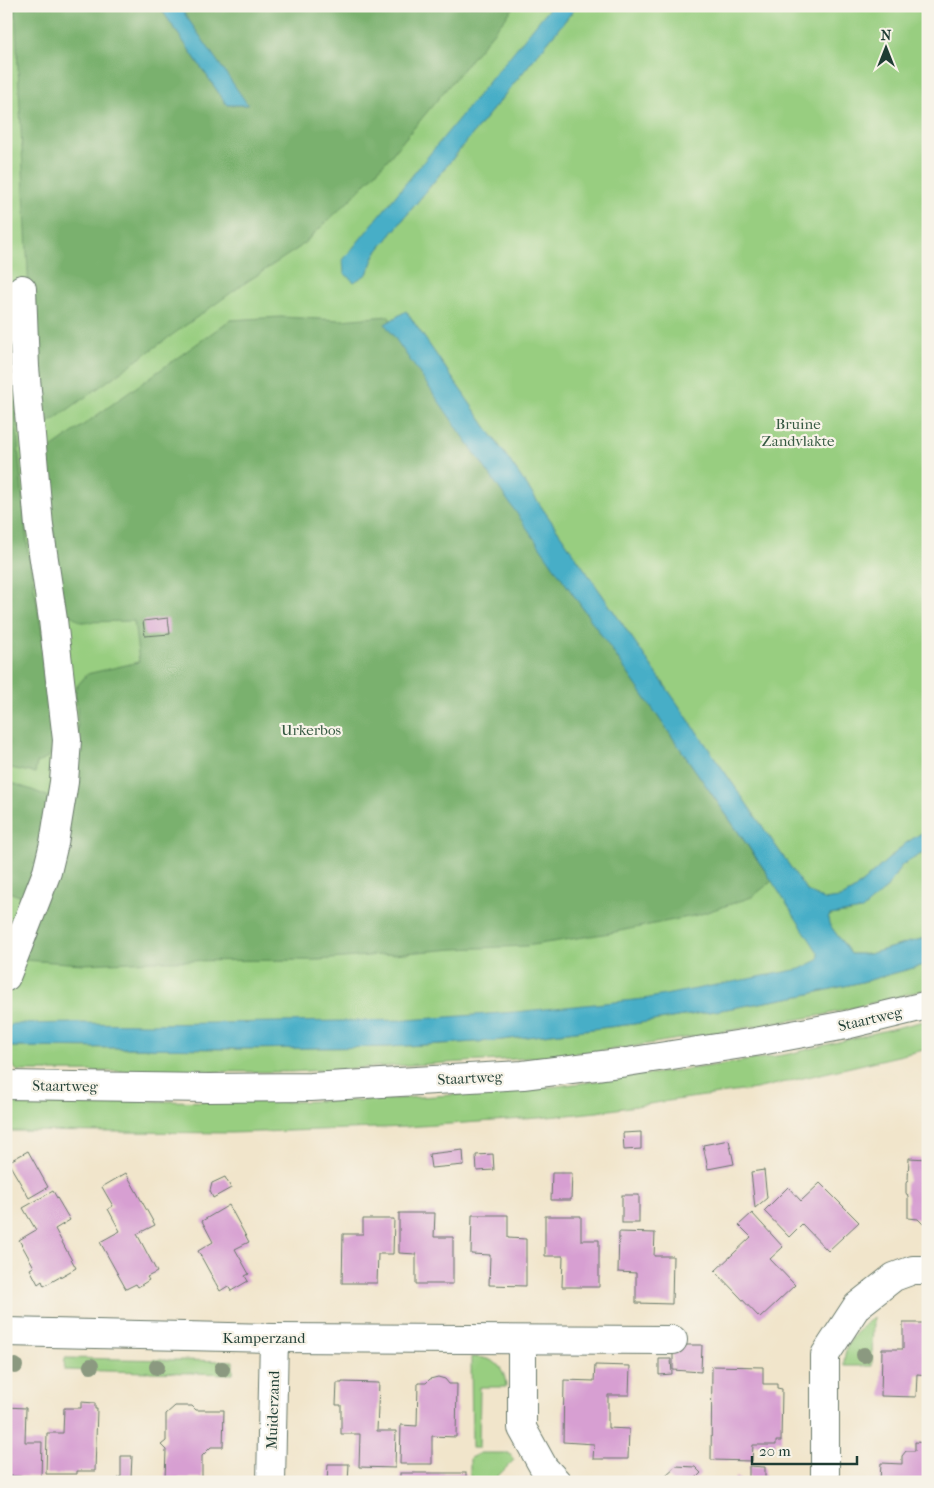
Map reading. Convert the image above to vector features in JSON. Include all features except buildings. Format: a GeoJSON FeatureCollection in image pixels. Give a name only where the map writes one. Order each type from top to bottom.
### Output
{"type":"FeatureCollection","features":[{"type":"Feature","properties":{"kind":"street"},"geometry":{"type":"LineString","coordinates":[[6,977],[47,872],[64,782],[67,740],[53,620],[39,526],[25,367],[22,289]]}},
{"type":"Feature","properties":{"kind":"street","name":"Staartweg"},"geometry":{"type":"LineString","coordinates":[[6,1086],[311,1087],[523,1075],[635,1061],[756,1042],[846,1025],[928,1005]]}},
{"type":"Feature","properties":{"kind":"street"},"geometry":{"type":"LineString","coordinates":[[825,1482],[825,1355],[857,1306],[894,1277],[913,1270],[928,1270]]}},
{"type":"Feature","properties":{"kind":"street","name":"Kamperzand"},"geometry":{"type":"LineString","coordinates":[[6,1332],[274,1338],[673,1340]]}},
{"type":"Feature","properties":{"kind":"street","name":"Muiderzand"},"geometry":{"type":"LineString","coordinates":[[271,1482],[274,1338]]}},
{"type":"Feature","properties":{"kind":"street"},"geometry":{"type":"LineString","coordinates":[[522,1340],[522,1428],[544,1468],[557,1482]]}},
{"type":"Feature","properties":{"kind":"green space","name":"Urkerbos"},"geometry":{"type":"Polygon","coordinates":[[[6,6],[565,6],[358,271],[367,274],[375,254],[577,6],[928,6],[928,829],[906,843],[854,890],[840,898],[824,900],[807,891],[406,311],[392,320],[846,976],[491,1026],[6,1036],[6,6]]]}},
{"type":"Feature","properties":{"kind":"green space"},"geometry":{"type":"Polygon","coordinates":[[[15,6],[159,6],[227,105],[247,105],[179,6],[515,6],[389,158],[353,197],[300,247],[242,285],[49,423],[44,419],[29,293],[15,6]]]}},
{"type":"Feature","properties":{"kind":"green space"},"geometry":{"type":"Polygon","coordinates":[[[388,316],[391,320],[386,324],[772,881],[752,897],[698,915],[610,933],[526,946],[455,949],[318,960],[155,961],[83,964],[24,960],[78,737],[77,705],[74,690],[87,674],[139,662],[134,621],[81,622],[64,610],[52,521],[47,451],[230,320],[281,317],[341,320],[388,316]]]}},
{"type":"Feature","properties":{"kind":"green space"},"geometry":{"type":"Polygon","coordinates":[[[6,351],[13,366],[28,552],[43,638],[54,747],[48,757],[37,763],[35,773],[6,767],[6,351]]]}},
{"type":"Feature","properties":{"kind":"green space"},"geometry":{"type":"Polygon","coordinates":[[[6,781],[49,797],[39,857],[25,898],[6,891],[6,781]]]}},
{"type":"Feature","properties":{"kind":"green space"},"geometry":{"type":"Polygon","coordinates":[[[928,850],[928,937],[869,954],[851,954],[829,924],[828,919],[830,915],[851,912],[886,889],[902,865],[928,850]]]}},
{"type":"Feature","properties":{"kind":"green space"},"geometry":{"type":"Polygon","coordinates":[[[928,964],[928,989],[824,1015],[618,1049],[516,1059],[291,1072],[18,1071],[6,1052],[6,1042],[11,1047],[237,1049],[388,1047],[493,1041],[634,1024],[721,1010],[805,995],[928,964]]]}},
{"type":"Feature","properties":{"kind":"green space"},"geometry":{"type":"Polygon","coordinates":[[[928,1020],[928,1049],[756,1089],[597,1112],[406,1127],[231,1133],[6,1131],[6,1100],[276,1102],[375,1100],[527,1090],[789,1054],[928,1020]]]}},
{"type":"Feature","properties":{"kind":"green space"},"geometry":{"type":"Polygon","coordinates":[[[873,1317],[872,1366],[844,1366],[846,1350],[852,1338],[873,1317]]]}},
{"type":"Feature","properties":{"kind":"green space"},"geometry":{"type":"Polygon","coordinates":[[[471,1357],[485,1358],[496,1363],[503,1373],[506,1387],[480,1387],[479,1448],[472,1448],[471,1357]]]}},
{"type":"Feature","properties":{"kind":"green space"},"geometry":{"type":"Polygon","coordinates":[[[65,1358],[233,1361],[233,1374],[64,1370],[65,1358]]]}},
{"type":"Feature","properties":{"kind":"green space"},"geometry":{"type":"Polygon","coordinates":[[[480,1453],[509,1453],[514,1460],[492,1482],[470,1482],[470,1458],[480,1453]]]}},
{"type":"Feature","properties":{"kind":"water"},"geometry":{"type":"Polygon","coordinates":[[[159,6],[179,6],[248,105],[227,105],[159,6]]]}},
{"type":"Feature","properties":{"kind":"water"},"geometry":{"type":"Polygon","coordinates":[[[551,6],[577,6],[375,254],[367,274],[354,282],[344,273],[343,260],[551,6]]]}},
{"type":"Feature","properties":{"kind":"water"},"geometry":{"type":"Polygon","coordinates":[[[406,311],[807,891],[824,900],[840,898],[854,890],[906,843],[928,829],[928,850],[902,865],[886,889],[862,910],[830,915],[828,919],[829,924],[851,954],[869,954],[928,937],[928,964],[805,995],[721,1010],[634,1024],[493,1041],[388,1047],[237,1049],[11,1047],[8,1045],[6,1036],[12,1024],[407,1020],[515,1012],[644,999],[800,969],[818,960],[819,955],[817,951],[764,869],[385,324],[406,311]]]}},
{"type":"Feature","properties":{"kind":"park label","name":"Bruine Zandvlakte"},"geometry":{"type":"Point","coordinates":[798,432]}}]}
